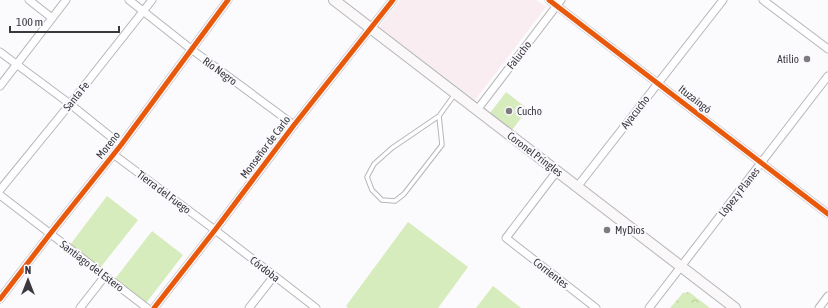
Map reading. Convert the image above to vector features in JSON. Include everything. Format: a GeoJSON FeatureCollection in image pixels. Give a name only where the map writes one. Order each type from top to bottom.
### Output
{"type":"FeatureCollection","features":[{"type":"Feature","properties":{"kind":"main road","name":"Coronel Pringles"},"geometry":{"type":"LineString","coordinates":[[334,0],[735,308]]}},
{"type":"Feature","properties":{"kind":"street"},"geometry":{"type":"LineString","coordinates":[[29,0],[52,18]]}},
{"type":"Feature","properties":{"kind":"street"},"geometry":{"type":"LineString","coordinates":[[0,86],[66,0]]}},
{"type":"Feature","properties":{"kind":"street","name":"Río Negro"},"geometry":{"type":"LineString","coordinates":[[129,0],[191,49],[294,125]]}},
{"type":"Feature","properties":{"kind":"street","name":"Santa Fe"},"geometry":{"type":"LineString","coordinates":[[0,190],[152,0]]}},
{"type":"Feature","properties":{"kind":"street","name":"Moreno"},"geometry":{"type":"LineString","coordinates":[[0,299],[121,145],[228,0]]}},
{"type":"Feature","properties":{"kind":"street","name":"Monseñor de Carlo"},"geometry":{"type":"LineString","coordinates":[[154,308],[294,125],[393,0]]}},
{"type":"Feature","properties":{"kind":"street","name":"Ituzaingó"},"geometry":{"type":"LineString","coordinates":[[549,0],[559,3],[658,84],[828,214]]}},
{"type":"Feature","properties":{"kind":"street","name":"Ayacucho"},"geometry":{"type":"LineString","coordinates":[[578,187],[723,0]]}},
{"type":"Feature","properties":{"kind":"street"},"geometry":{"type":"LineString","coordinates":[[764,0],[828,50]]}},
{"type":"Feature","properties":{"kind":"street","name":"Falucho"},"geometry":{"type":"LineString","coordinates":[[477,110],[559,3]]}},
{"type":"Feature","properties":{"kind":"street"},"geometry":{"type":"LineString","coordinates":[[0,52],[70,104],[121,145]]}},
{"type":"Feature","properties":{"kind":"street","name":"López y Planes"},"geometry":{"type":"LineString","coordinates":[[650,308],[828,76]]}},
{"type":"Feature","properties":{"kind":"street","name":"Tierra del Fuego"},"geometry":{"type":"LineString","coordinates":[[113,154],[215,230]]}},
{"type":"Feature","properties":{"kind":"street","name":"Corrientes"},"geometry":{"type":"LineString","coordinates":[[557,171],[506,238],[596,308]]}},
{"type":"Feature","properties":{"kind":"street","name":"Santiago del Estero"},"geometry":{"type":"LineString","coordinates":[[0,195],[147,308]]}},
{"type":"Feature","properties":{"kind":"street","name":"Córdoba"},"geometry":{"type":"LineString","coordinates":[[215,230],[316,308]]}},
{"type":"Feature","properties":{"kind":"street"},"geometry":{"type":"LineString","coordinates":[[80,308],[105,276]]}},
{"type":"Feature","properties":{"kind":"street"},"geometry":{"type":"LineString","coordinates":[[249,308],[274,276]]}},
{"type":"Feature","properties":{"kind":"street"},"geometry":{"type":"LineString","coordinates":[[819,308],[828,296]]}},
{"type":"Feature","properties":{"kind":"lane"},"geometry":{"type":"LineString","coordinates":[[439,116],[442,145],[404,194],[395,201],[382,200],[372,190],[367,177],[374,164],[392,148],[439,116],[456,93]]}},
{"type":"Feature","properties":{"kind":"shaded area"},"geometry":{"type":"Polygon","coordinates":[[[400,0],[537,0],[546,7],[475,100],[379,27],[400,0]]]}},
{"type":"Feature","properties":{"kind":"green space","name":"Cucho"},"geometry":{"type":"Polygon","coordinates":[[[506,92],[528,109],[512,130],[490,113],[506,92]]]}},
{"type":"Feature","properties":{"kind":"green space"},"geometry":{"type":"Polygon","coordinates":[[[107,196],[138,220],[100,268],[70,245],[107,196]]]}},
{"type":"Feature","properties":{"kind":"green space"},"geometry":{"type":"Polygon","coordinates":[[[408,222],[468,267],[438,308],[348,308],[346,306],[408,222]]]}},
{"type":"Feature","properties":{"kind":"green space"},"geometry":{"type":"Polygon","coordinates":[[[152,231],[183,255],[146,303],[115,279],[152,231]]]}},
{"type":"Feature","properties":{"kind":"green space"},"geometry":{"type":"Polygon","coordinates":[[[493,286],[521,308],[476,308],[493,286]]]}},
{"type":"Feature","properties":{"kind":"green space"},"geometry":{"type":"Polygon","coordinates":[[[689,292],[710,308],[670,308],[683,293],[689,292]]]}},
{"type":"Feature","properties":{"kind":"cycle path"},"geometry":{"type":"LineString","coordinates":[[0,299],[121,145],[228,0]]}},
{"type":"Feature","properties":{"kind":"cycle path"},"geometry":{"type":"LineString","coordinates":[[154,308],[294,125],[393,0]]}},
{"type":"Feature","properties":{"kind":"cycle path"},"geometry":{"type":"LineString","coordinates":[[549,0],[828,214]]}},
{"type":"Feature","properties":{"kind":"place","name":"Atilio"},"geometry":{"type":"Point","coordinates":[807,59]}},
{"type":"Feature","properties":{"kind":"place","name":"Cucho"},"geometry":{"type":"Point","coordinates":[509,111]}},
{"type":"Feature","properties":{"kind":"place","name":"MyDios"},"geometry":{"type":"Point","coordinates":[607,230]}}]}
